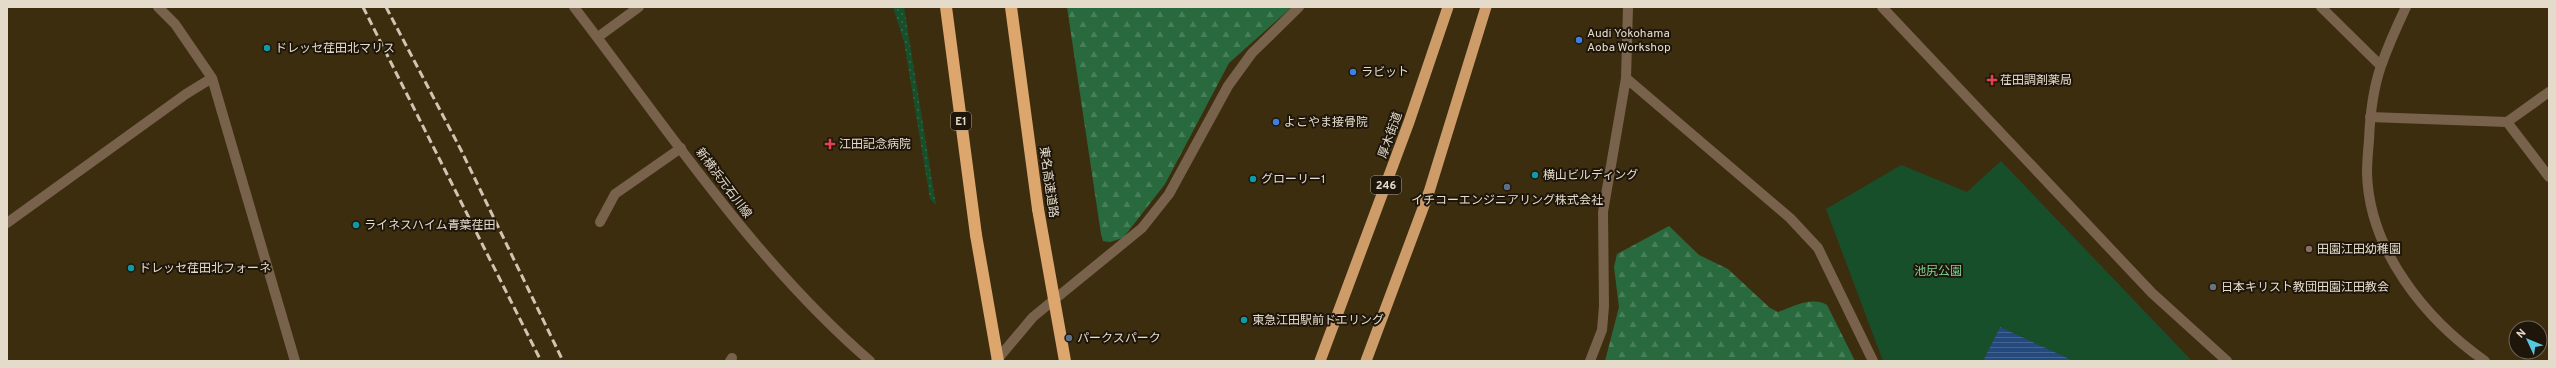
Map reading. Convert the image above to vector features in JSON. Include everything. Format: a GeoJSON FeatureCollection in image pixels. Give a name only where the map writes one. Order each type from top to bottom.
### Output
{"type":"FeatureCollection","features":[{"type":"Feature","properties":{"kind":"highway","name":"E1"},"geometry":{"type":"LineString","coordinates":[[946,7],[976,235],[997,361]]}},
{"type":"Feature","properties":{"kind":"highway","name":"東名高速道路"},"geometry":{"type":"LineString","coordinates":[[1011,7],[1038,209],[1065,361]]}},
{"type":"Feature","properties":{"kind":"highway","name":"厚木街道"},"geometry":{"type":"LineString","coordinates":[[1320,361],[1409,122],[1448,7]]}},
{"type":"Feature","properties":{"kind":"highway"},"geometry":{"type":"LineString","coordinates":[[1366,361],[1429,192],[1486,7]]}},
{"type":"Feature","properties":{"kind":"street"},"geometry":{"type":"LineString","coordinates":[[158,7],[175,24],[212,78],[295,361]]}},
{"type":"Feature","properties":{"kind":"street","name":"新横浜元石川線"},"geometry":{"type":"LineString","coordinates":[[574,7],[762,252],[802,297],[870,361]]}},
{"type":"Feature","properties":{"kind":"street"},"geometry":{"type":"LineString","coordinates":[[598,37],[639,7]]}},
{"type":"Feature","properties":{"kind":"street"},"geometry":{"type":"LineString","coordinates":[[997,361],[1033,318],[1142,228],[1169,194],[1228,86],[1252,53],[1299,7]]}},
{"type":"Feature","properties":{"kind":"street"},"geometry":{"type":"LineString","coordinates":[[1590,361],[1602,330],[1604,306],[1603,212],[1626,78],[1628,7]]}},
{"type":"Feature","properties":{"kind":"street"},"geometry":{"type":"LineString","coordinates":[[1882,7],[2152,293],[2227,361]]}},
{"type":"Feature","properties":{"kind":"street"},"geometry":{"type":"LineString","coordinates":[[2321,7],[2381,66]]}},
{"type":"Feature","properties":{"kind":"street"},"geometry":{"type":"LineString","coordinates":[[2406,7],[2381,66],[2370,116],[2367,174],[2372,208],[2382,240],[2401,276],[2426,309],[2465,347],[2485,361]]}},
{"type":"Feature","properties":{"kind":"street"},"geometry":{"type":"LineString","coordinates":[[7,223],[186,94],[212,78]]}},
{"type":"Feature","properties":{"kind":"street"},"geometry":{"type":"LineString","coordinates":[[1626,78],[1790,218],[1818,248],[1873,361]]}},
{"type":"Feature","properties":{"kind":"street"},"geometry":{"type":"LineString","coordinates":[[2370,116],[2507,122],[2549,92]]}},
{"type":"Feature","properties":{"kind":"street"},"geometry":{"type":"LineString","coordinates":[[2507,122],[2549,177]]}},
{"type":"Feature","properties":{"kind":"street"},"geometry":{"type":"LineString","coordinates":[[600,222],[615,194],[681,148]]}},
{"type":"Feature","properties":{"kind":"green space"},"geometry":{"type":"Polygon","coordinates":[[[893,7],[904,7],[936,205],[930,199],[904,42],[893,7]]]}},
{"type":"Feature","properties":{"kind":"green space"},"geometry":{"type":"Polygon","coordinates":[[[1067,7],[1292,7],[1229,63],[1165,184],[1123,238],[1110,242],[1103,241],[1101,234],[1067,7]]]}},
{"type":"Feature","properties":{"kind":"green space","name":"池尻公園"},"geometry":{"type":"Polygon","coordinates":[[[2001,161],[2192,361],[2074,361],[2000,327],[1983,361],[1883,361],[1826,209],[1901,165],[1967,192],[2001,161]]]}},
{"type":"Feature","properties":{"kind":"green space"},"geometry":{"type":"Polygon","coordinates":[[[1669,226],[1699,255],[1728,269],[1770,308],[1778,312],[1809,302],[1827,305],[1855,361],[1605,361],[1619,307],[1614,267],[1617,254],[1669,226]]]}},
{"type":"Feature","properties":{"kind":"water"},"geometry":{"type":"Polygon","coordinates":[[[2000,327],[2074,361],[1983,361],[2000,327]]]}},
{"type":"Feature","properties":{"kind":"railway"},"geometry":{"type":"LineString","coordinates":[[363,7],[541,361]]}},
{"type":"Feature","properties":{"kind":"railway"},"geometry":{"type":"LineString","coordinates":[[386,7],[461,150],[563,361]]}},
{"type":"Feature","properties":{"kind":"place","name":"Audi Yokohama Aoba Workshop"},"geometry":{"type":"Point","coordinates":[1579,40]}},
{"type":"Feature","properties":{"kind":"place","name":"ドレッセ荏田北マリス"},"geometry":{"type":"Point","coordinates":[267,48]}},
{"type":"Feature","properties":{"kind":"place","name":"ラビット"},"geometry":{"type":"Point","coordinates":[1353,72]}},
{"type":"Feature","properties":{"kind":"place","name":"荏田調剤薬局"},"geometry":{"type":"Point","coordinates":[1992,80]}},
{"type":"Feature","properties":{"kind":"place","name":"よこやま接骨院"},"geometry":{"type":"Point","coordinates":[1276,122]}},
{"type":"Feature","properties":{"kind":"place","name":"江田記念病院"},"geometry":{"type":"Point","coordinates":[830,144]}},
{"type":"Feature","properties":{"kind":"place","name":"横山ビルディング"},"geometry":{"type":"Point","coordinates":[1535,175]}},
{"type":"Feature","properties":{"kind":"place","name":"グローリー1"},"geometry":{"type":"Point","coordinates":[1253,179]}},
{"type":"Feature","properties":{"kind":"place","name":"イチコーエンジニアリング株式会社"},"geometry":{"type":"Point","coordinates":[1507,187]}},
{"type":"Feature","properties":{"kind":"place","name":"ライネスハイム青葉荏田"},"geometry":{"type":"Point","coordinates":[356,225]}},
{"type":"Feature","properties":{"kind":"place","name":"田園江田幼稚園"},"geometry":{"type":"Point","coordinates":[2309,249]}},
{"type":"Feature","properties":{"kind":"place","name":"ドレッセ荏田北フォーネ"},"geometry":{"type":"Point","coordinates":[131,268]}},
{"type":"Feature","properties":{"kind":"place","name":"日本キリスト教団田園江田教会"},"geometry":{"type":"Point","coordinates":[2213,287]}},
{"type":"Feature","properties":{"kind":"place","name":"東急江田駅前ドエリング"},"geometry":{"type":"Point","coordinates":[1244,320]}},
{"type":"Feature","properties":{"kind":"place","name":"パークスパーク"},"geometry":{"type":"Point","coordinates":[1069,338]}}]}
